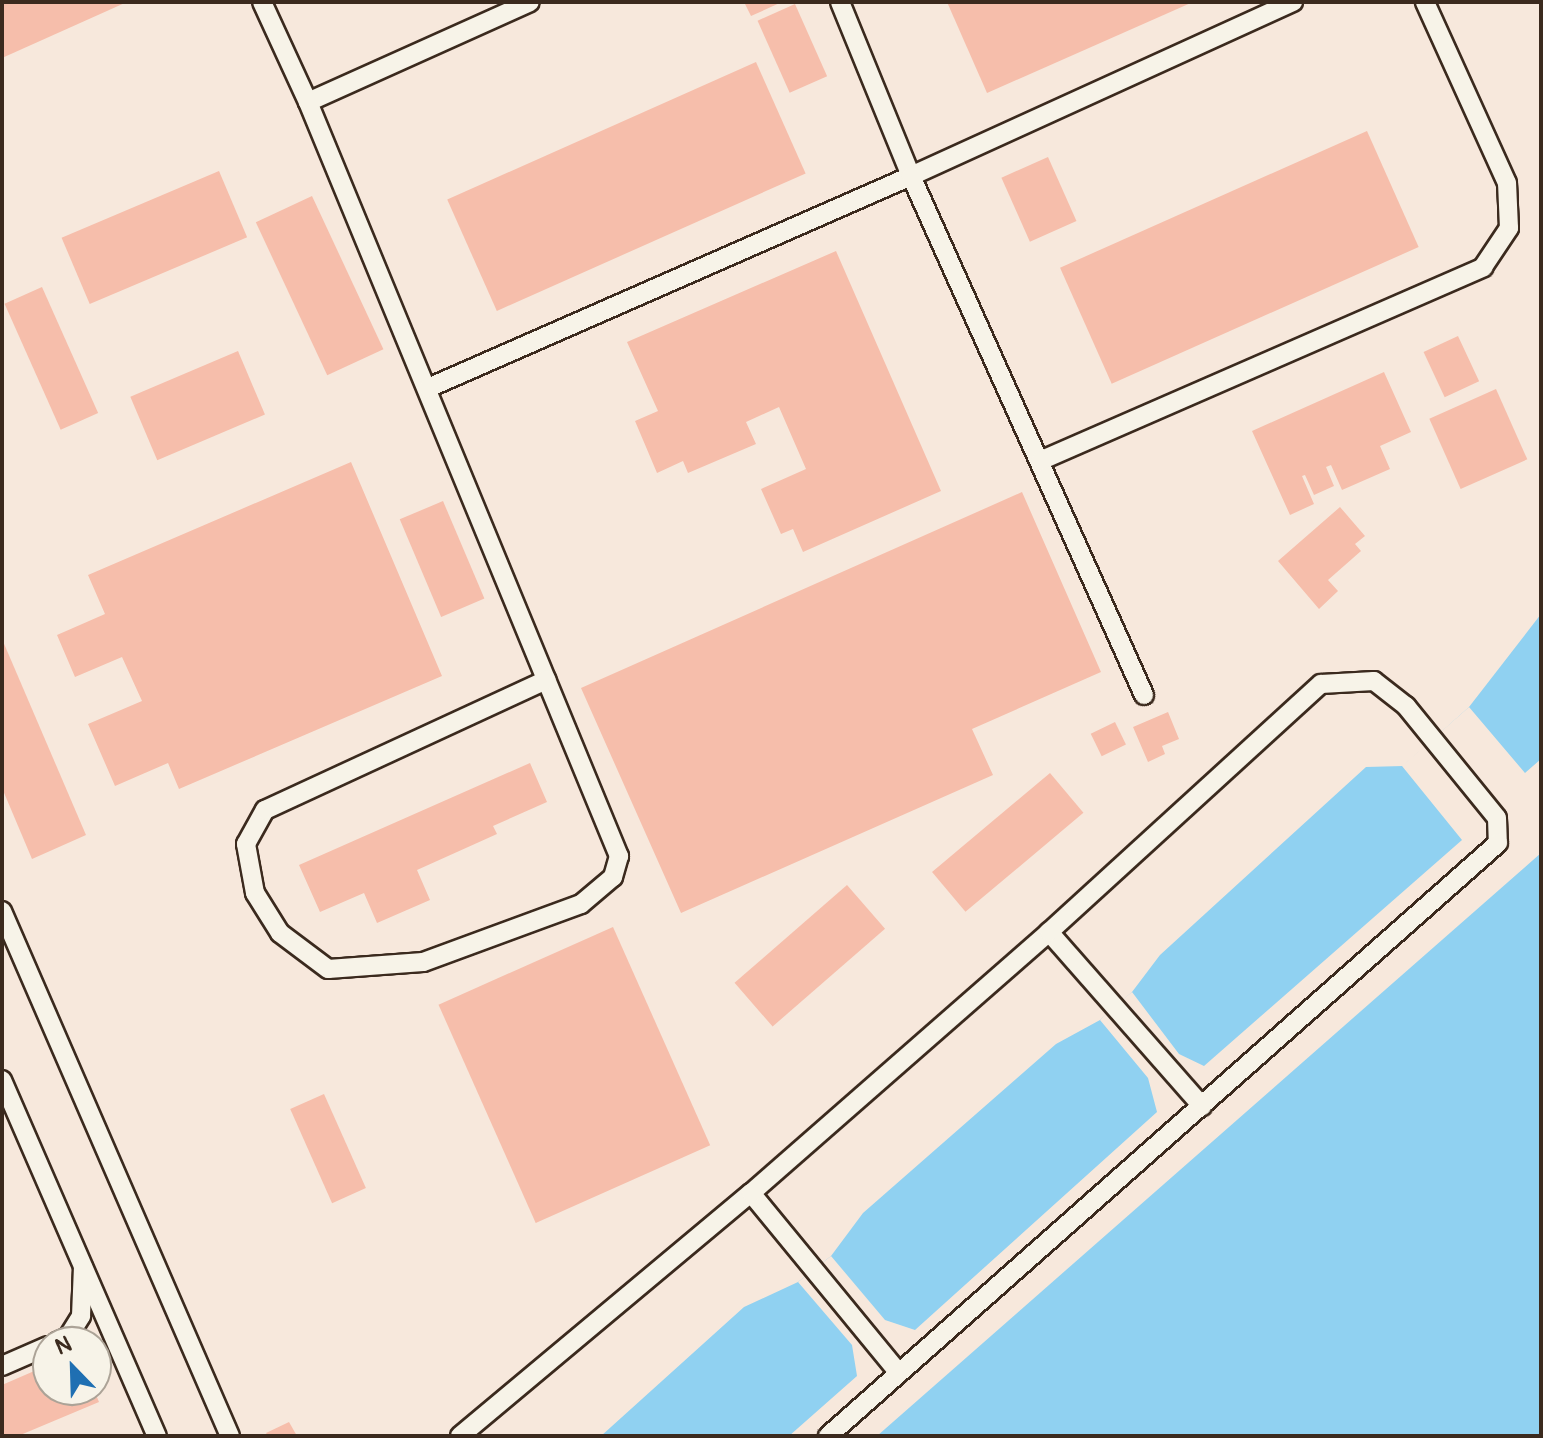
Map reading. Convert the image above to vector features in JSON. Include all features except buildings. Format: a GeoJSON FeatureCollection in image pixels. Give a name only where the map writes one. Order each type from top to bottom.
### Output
{"type":"FeatureCollection","features":[{"type":"Feature","properties":{"kind":"lane"},"geometry":{"type":"LineString","coordinates":[[262,2],[308,102],[428,388],[619,856],[613,877],[581,904],[423,962],[328,969],[280,933],[255,893],[246,844],[265,810],[546,680]]}},
{"type":"Feature","properties":{"kind":"lane"},"geometry":{"type":"LineString","coordinates":[[308,102],[530,2]]}},
{"type":"Feature","properties":{"kind":"lane"},"geometry":{"type":"LineString","coordinates":[[840,2],[911,176],[1144,695]]}},
{"type":"Feature","properties":{"kind":"lane"},"geometry":{"type":"LineString","coordinates":[[428,388],[911,176],[1293,2]]}},
{"type":"Feature","properties":{"kind":"lane"},"geometry":{"type":"LineString","coordinates":[[1040,461],[1483,267],[1509,228],[1507,183],[1425,2]]}},
{"type":"Feature","properties":{"kind":"lane"},"geometry":{"type":"LineString","coordinates":[[460,1436],[751,1193],[1049,932],[1321,684],[1374,681],[1406,706],[1497,818],[1498,843],[828,1436]]}},
{"type":"Feature","properties":{"kind":"lane"},"geometry":{"type":"LineString","coordinates":[[2,911],[230,1436]]}},
{"type":"Feature","properties":{"kind":"lane"},"geometry":{"type":"LineString","coordinates":[[1049,932],[1202,1106]]}},
{"type":"Feature","properties":{"kind":"lane"},"geometry":{"type":"LineString","coordinates":[[2,1080],[157,1436]]}},
{"type":"Feature","properties":{"kind":"lane"},"geometry":{"type":"LineString","coordinates":[[751,1193],[899,1373]]}},
{"type":"Feature","properties":{"kind":"lane"},"geometry":{"type":"LineString","coordinates":[[75,1326],[81,1316],[83,1263]]}},
{"type":"Feature","properties":{"kind":"lane"},"geometry":{"type":"LineString","coordinates":[[2,1366],[32,1353]]}},
{"type":"Feature","properties":{"kind":"water"},"geometry":{"type":"Polygon","coordinates":[[[1541,614],[1541,1436],[601,1436],[744,1307],[798,1282],[831,1256],[863,1213],[1056,1044],[1100,1020],[1132,992],[1160,955],[1366,767],[1403,766],[1469,707],[1541,614]]]}},
{"type":"Feature","properties":{"kind":"pier"},"geometry":{"type":"Polygon","coordinates":[[[1469,707],[1525,773],[1541,759],[1541,853],[877,1436],[789,1436],[857,1376],[852,1345],[798,1282],[831,1256],[885,1320],[915,1330],[1157,1112],[1148,1078],[1100,1020],[1116,1005],[1132,992],[1179,1054],[1204,1066],[1462,840],[1402,766],[1469,707]]]}}]}
